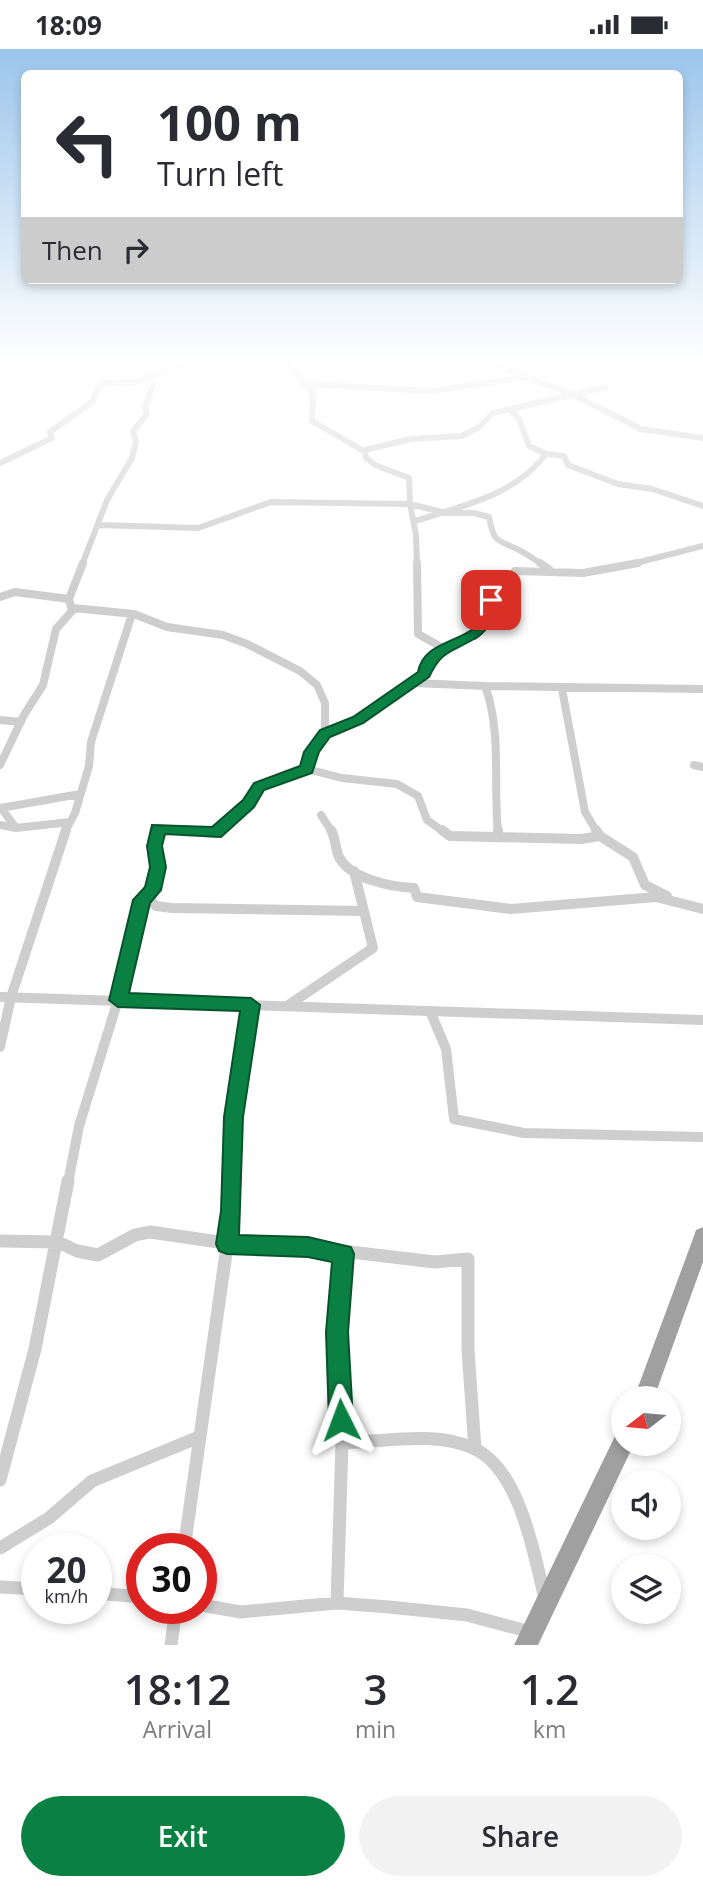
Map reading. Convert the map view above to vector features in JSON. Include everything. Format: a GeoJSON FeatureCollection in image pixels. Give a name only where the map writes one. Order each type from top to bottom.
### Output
{"type":"FeatureCollection","features":[{"type":"Feature","properties":{"kind":"highway"},"geometry":{"type":"LineString","coordinates":[[648,1386],[703,1236]]}},
{"type":"Feature","properties":{"kind":"highway"},"geometry":{"type":"LineString","coordinates":[[529,1639],[617,1456]]}},
{"type":"Feature","properties":{"kind":"street"},"geometry":{"type":"LineString","coordinates":[[0,463],[9,455],[30,450],[52,439],[51,436]]}},
{"type":"Feature","properties":{"kind":"street"},"geometry":{"type":"LineString","coordinates":[[73,608],[69,599],[107,500],[132,458],[132,448],[136,442],[134,436]]}},
{"type":"Feature","properties":{"kind":"street"},"geometry":{"type":"LineString","coordinates":[[339,436],[362,450]]}},
{"type":"Feature","properties":{"kind":"street"},"geometry":{"type":"LineString","coordinates":[[443,648],[418,634],[414,608],[416,521],[410,504],[409,478],[375,465],[366,458],[365,450],[410,439],[454,436]]}},
{"type":"Feature","properties":{"kind":"street"},"geometry":{"type":"LineString","coordinates":[[525,436],[529,446],[546,454],[564,456],[568,465],[618,484],[652,489],[693,505],[703,506]]}},
{"type":"Feature","properties":{"kind":"street"},"geometry":{"type":"LineString","coordinates":[[416,521],[500,494],[516,481],[535,472],[546,454]]}},
{"type":"Feature","properties":{"kind":"street"},"geometry":{"type":"LineString","coordinates":[[99,525],[198,528],[271,502],[410,504],[442,512],[474,513],[489,517],[492,534],[500,544],[529,556],[541,567],[557,572]]}},
{"type":"Feature","properties":{"kind":"street"},"geometry":{"type":"LineString","coordinates":[[307,769],[312,752],[325,734],[358,720],[412,683],[424,674],[426,665],[443,648],[472,636],[484,625],[491,615],[491,600],[515,571],[606,570],[703,546]]}},
{"type":"Feature","properties":{"kind":"street"},"geometry":{"type":"LineString","coordinates":[[1,596],[15,592],[69,599]]}},
{"type":"Feature","properties":{"kind":"street"},"geometry":{"type":"LineString","coordinates":[[73,608],[132,614],[167,627],[223,635],[300,671],[317,685],[325,703],[325,734]]}},
{"type":"Feature","properties":{"kind":"street"},"geometry":{"type":"LineString","coordinates":[[0,765],[43,685],[56,629],[73,608]]}},
{"type":"Feature","properties":{"kind":"street"},"geometry":{"type":"LineString","coordinates":[[0,1047],[5,997],[80,794],[89,766],[91,742],[132,614]]}},
{"type":"Feature","properties":{"kind":"street"},"geometry":{"type":"LineString","coordinates":[[412,683],[562,689],[703,689]]}},
{"type":"Feature","properties":{"kind":"street"},"geometry":{"type":"LineString","coordinates":[[485,686],[492,707],[497,745],[494,790],[498,835]]}},
{"type":"Feature","properties":{"kind":"street"},"geometry":{"type":"LineString","coordinates":[[562,689],[585,813],[600,836],[633,857],[645,885],[678,901],[703,909]]}},
{"type":"Feature","properties":{"kind":"street"},"geometry":{"type":"LineString","coordinates":[[0,720],[21,722]]}},
{"type":"Feature","properties":{"kind":"street"},"geometry":{"type":"LineString","coordinates":[[364,911],[156,906],[150,900],[158,867],[155,846],[158,828],[215,833],[248,803],[259,786],[307,769],[342,778],[388,781],[414,791],[421,800],[427,820],[450,835],[582,839],[600,836]]}},
{"type":"Feature","properties":{"kind":"street"},"geometry":{"type":"LineString","coordinates":[[16,828],[1,808],[80,794]]}},
{"type":"Feature","properties":{"kind":"street"},"geometry":{"type":"LineString","coordinates":[[321,815],[335,837],[341,860],[355,871],[384,886],[414,888],[418,897],[490,907],[582,905],[646,897],[678,901]]}},
{"type":"Feature","properties":{"kind":"street"},"geometry":{"type":"LineString","coordinates":[[0,825],[16,828],[69,822]]}},
{"type":"Feature","properties":{"kind":"street"},"geometry":{"type":"LineString","coordinates":[[287,1006],[371,950],[355,871]]}},
{"type":"Feature","properties":{"kind":"street"},"geometry":{"type":"LineString","coordinates":[[0,1481],[35,1349],[79,1126],[118,1000],[142,900],[153,890]]}},
{"type":"Feature","properties":{"kind":"street"},"geometry":{"type":"LineString","coordinates":[[5,997],[703,1020]]}},
{"type":"Feature","properties":{"kind":"street"},"geometry":{"type":"LineString","coordinates":[[186,1533],[232,1211],[234,1117],[251,1005]]}},
{"type":"Feature","properties":{"kind":"street"},"geometry":{"type":"LineString","coordinates":[[430,1011],[446,1047],[447,1090],[454,1119],[524,1133],[703,1137]]}},
{"type":"Feature","properties":{"kind":"street"},"geometry":{"type":"LineString","coordinates":[[0,1241],[58,1242],[77,1251],[98,1255],[135,1235],[150,1232],[227,1244],[308,1247],[343,1254],[435,1262],[468,1259],[468,1350],[475,1449]]}},
{"type":"Feature","properties":{"kind":"street"},"geometry":{"type":"LineString","coordinates":[[337,1603],[342,1443],[337,1332],[343,1254]]}},
{"type":"Feature","properties":{"kind":"street"},"geometry":{"type":"LineString","coordinates":[[0,1548],[49,1518],[92,1481],[149,1455],[199,1437]]}},
{"type":"Feature","properties":{"kind":"street"},"geometry":{"type":"LineString","coordinates":[[342,1443],[449,1443],[475,1449],[494,1468],[517,1503],[527,1526],[546,1604]]}},
{"type":"Feature","properties":{"kind":"street"},"geometry":{"type":"LineString","coordinates":[[0,1587],[21,1588]]}},
{"type":"Feature","properties":{"kind":"street"},"geometry":{"type":"LineString","coordinates":[[217,1608],[241,1612],[337,1603],[467,1615],[529,1639]]}},
{"type":"Feature","properties":{"kind":"street"},"geometry":{"type":"LineString","coordinates":[[171,1645],[174,1624]]}},
{"type":"Feature","properties":{"kind":"route"},"geometry":{"type":"LineString","coordinates":[[341,1420],[337,1332],[343,1254],[308,1247],[260,1248],[227,1244],[232,1211],[234,1117],[251,1005],[118,1000],[142,900],[153,890],[158,867],[155,846],[158,828],[215,833],[248,803],[259,786],[307,769],[312,752],[325,734],[358,720],[424,674],[426,665],[443,648],[472,636],[491,615],[491,600]]}}]}
